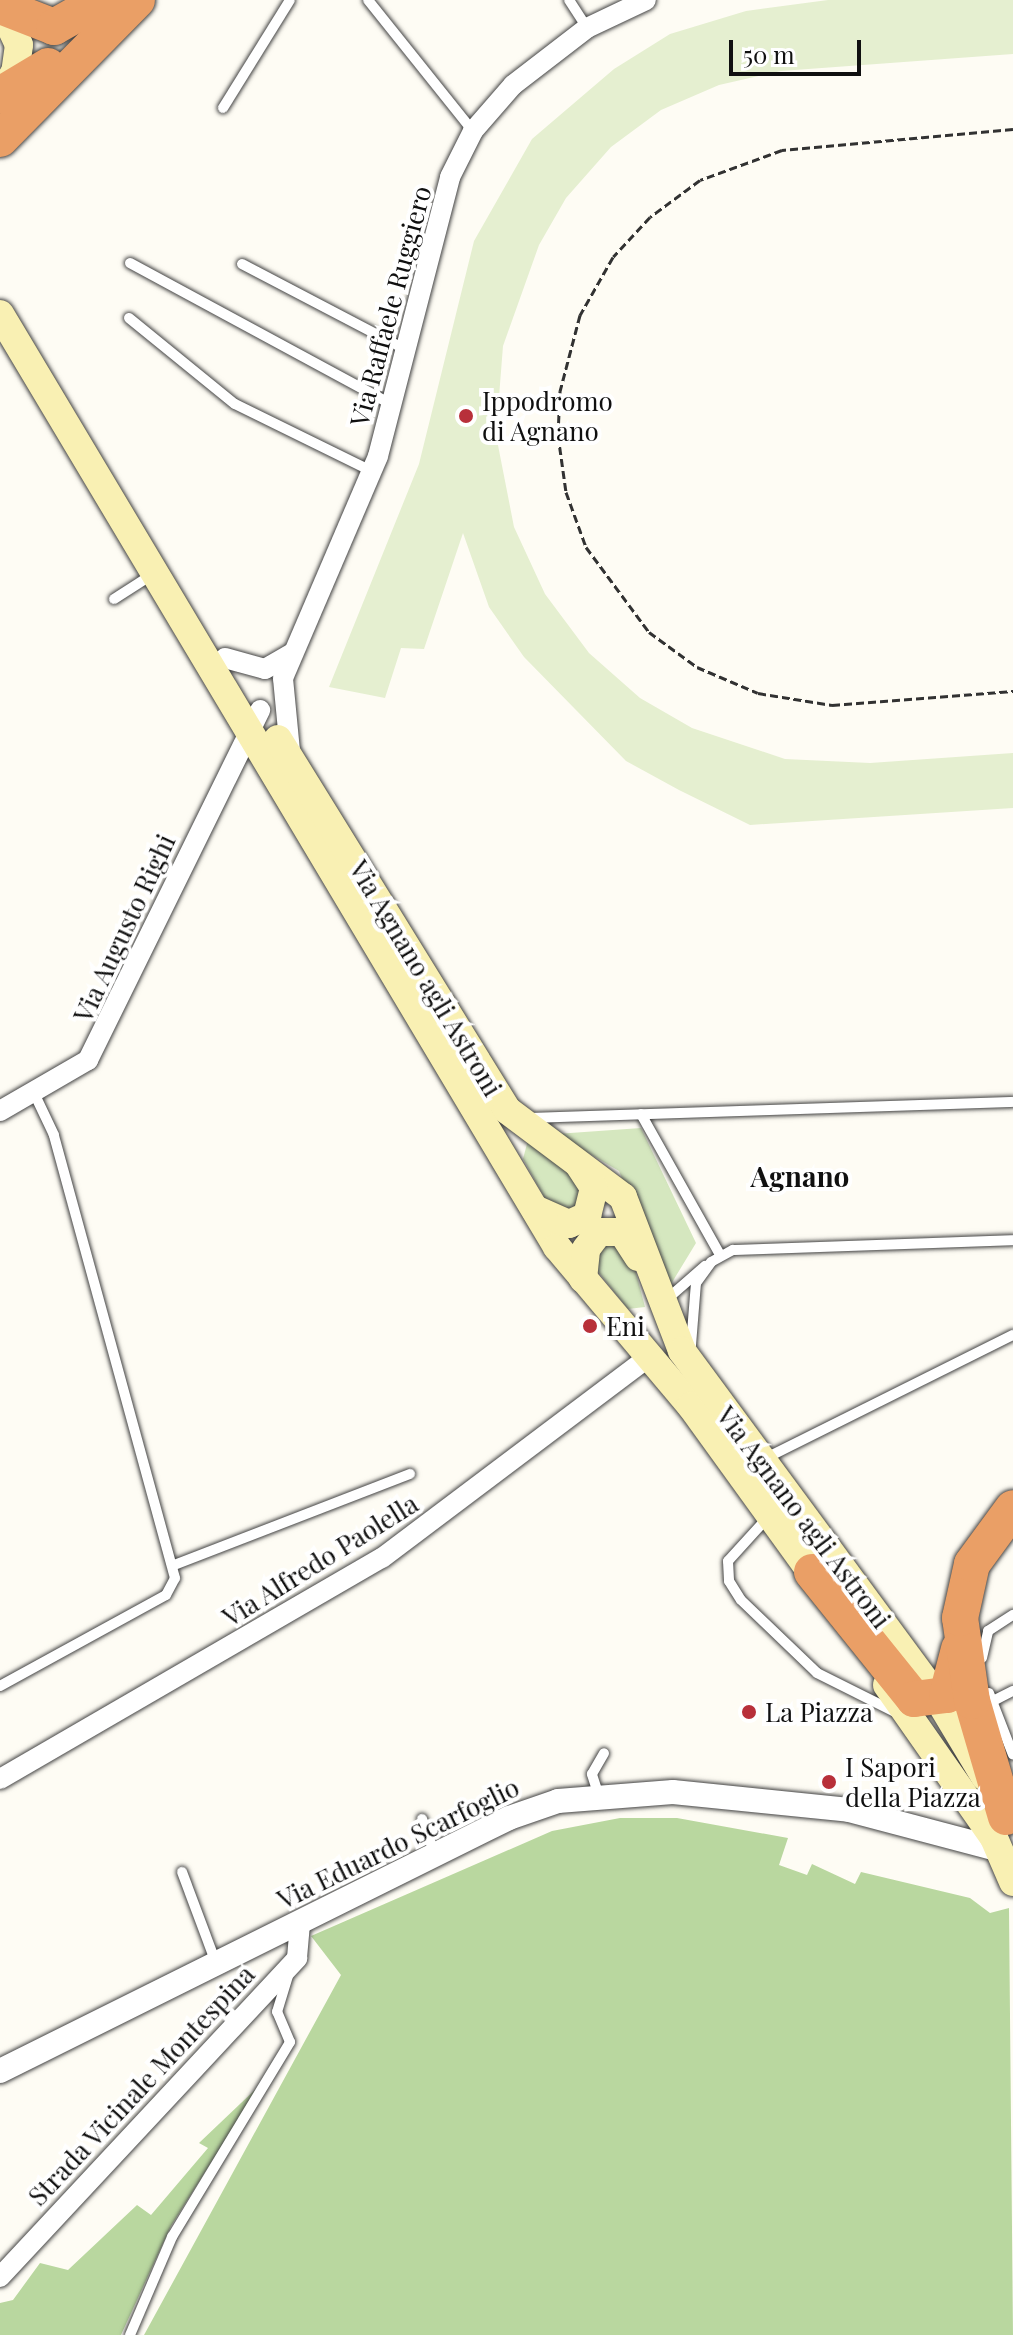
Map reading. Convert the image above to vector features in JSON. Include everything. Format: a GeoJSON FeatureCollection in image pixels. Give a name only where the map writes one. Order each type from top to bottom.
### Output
{"type":"FeatureCollection","features":[{"type":"Feature","properties":{"kind":"highway"},"geometry":{"type":"LineString","coordinates":[[0,95],[103,16],[137,0]]}},
{"type":"Feature","properties":{"kind":"highway"},"geometry":{"type":"LineString","coordinates":[[2,6],[54,27],[103,16]]}},
{"type":"Feature","properties":{"kind":"highway"},"geometry":{"type":"LineString","coordinates":[[0,139],[103,16]]}},
{"type":"Feature","properties":{"kind":"highway"},"geometry":{"type":"LineString","coordinates":[[812,1572],[924,1709],[952,1687],[960,1643],[960,1603],[972,1564],[1013,1508]]}},
{"type":"Feature","properties":{"kind":"highway"},"geometry":{"type":"LineString","coordinates":[[960,1643],[1008,1836]]}},
{"type":"Feature","properties":{"kind":"main road"},"geometry":{"type":"LineString","coordinates":[[0,95],[15,72],[19,45],[2,6]]}},
{"type":"Feature","properties":{"kind":"main road","name":"Via Agnano agli Astroni"},"geometry":{"type":"LineString","coordinates":[[0,290],[225,658],[254,717],[535,1209],[583,1279],[649,1357],[812,1572]]}},
{"type":"Feature","properties":{"kind":"main road","name":"Via Agnano agli Astroni"},"geometry":{"type":"LineString","coordinates":[[0,314],[156,573],[254,717],[293,763],[494,1092],[528,1126],[567,1151],[623,1197],[661,1304],[699,1377],[762,1460],[1008,1836]]}},
{"type":"Feature","properties":{"kind":"main road"},"geometry":{"type":"LineString","coordinates":[[518,1180],[518,1142],[528,1126]]}},
{"type":"Feature","properties":{"kind":"main road"},"geometry":{"type":"LineString","coordinates":[[535,1209],[569,1224],[593,1208],[594,1188],[567,1151]]}},
{"type":"Feature","properties":{"kind":"main road"},"geometry":{"type":"LineString","coordinates":[[583,1279],[593,1236],[622,1232],[661,1304],[642,1317],[610,1312]]}},
{"type":"Feature","properties":{"kind":"main road","name":"Via Agnano agli Astroni"},"geometry":{"type":"LineString","coordinates":[[924,1709],[967,1797],[1008,1836]]}},
{"type":"Feature","properties":{"kind":"main road"},"geometry":{"type":"LineString","coordinates":[[1008,1836],[1013,1882]]}},
{"type":"Feature","properties":{"kind":"street","name":"Via Raffaele Ruggiero"},"geometry":{"type":"LineString","coordinates":[[293,763],[281,714],[291,654],[371,471],[391,404],[434,228],[473,131],[513,85],[587,28],[642,0]]}},
{"type":"Feature","properties":{"kind":"street"},"geometry":{"type":"LineString","coordinates":[[225,658],[265,669],[291,654]]}},
{"type":"Feature","properties":{"kind":"street","name":"Via Augusto Righi"},"geometry":{"type":"LineString","coordinates":[[0,1111],[75,1073],[100,1041],[254,717]]}},
{"type":"Feature","properties":{"kind":"street","name":"Via Alfredo Paolella"},"geometry":{"type":"LineString","coordinates":[[0,1779],[382,1558],[649,1357]]}},
{"type":"Feature","properties":{"kind":"street","name":"Via Eduardo Scarfoglio"},"geometry":{"type":"LineString","coordinates":[[0,2071],[523,1812],[598,1793],[673,1792],[849,1810],[944,1834],[1008,1836]]}},
{"type":"Feature","properties":{"kind":"street"},"geometry":{"type":"LineString","coordinates":[[944,1834],[967,1819],[967,1797]]}},
{"type":"Feature","properties":{"kind":"street"},"geometry":{"type":"LineString","coordinates":[[297,1958],[300,1921]]}},
{"type":"Feature","properties":{"kind":"street","name":"Strada Vicinale Montespina"},"geometry":{"type":"LineString","coordinates":[[0,2277],[297,1958]]}},
{"type":"Feature","properties":{"kind":"lane"},"geometry":{"type":"LineString","coordinates":[[223,108],[290,0]]}},
{"type":"Feature","properties":{"kind":"lane"},"geometry":{"type":"LineString","coordinates":[[368,0],[473,131]]}},
{"type":"Feature","properties":{"kind":"lane"},"geometry":{"type":"LineString","coordinates":[[569,0],[587,28]]}},
{"type":"Feature","properties":{"kind":"lane"},"geometry":{"type":"LineString","coordinates":[[130,263],[391,404]]}},
{"type":"Feature","properties":{"kind":"lane"},"geometry":{"type":"LineString","coordinates":[[242,264],[403,348]]}},
{"type":"Feature","properties":{"kind":"lane"},"geometry":{"type":"LineString","coordinates":[[129,318],[235,404],[371,471]]}},
{"type":"Feature","properties":{"kind":"lane"},"geometry":{"type":"LineString","coordinates":[[114,599],[156,573]]}},
{"type":"Feature","properties":{"kind":"lane"},"geometry":{"type":"LineString","coordinates":[[0,1686],[166,1595],[174,1565],[54,1135],[35,1095]]}},
{"type":"Feature","properties":{"kind":"lane"},"geometry":{"type":"LineString","coordinates":[[528,1126],[641,1114],[1013,1102]]}},
{"type":"Feature","properties":{"kind":"lane"},"geometry":{"type":"LineString","coordinates":[[641,1114],[720,1255]]}},
{"type":"Feature","properties":{"kind":"lane"},"geometry":{"type":"LineString","coordinates":[[661,1304],[720,1255],[1013,1240]]}},
{"type":"Feature","properties":{"kind":"lane"},"geometry":{"type":"LineString","coordinates":[[699,1377],[690,1310],[711,1262]]}},
{"type":"Feature","properties":{"kind":"lane"},"geometry":{"type":"LineString","coordinates":[[762,1460],[1013,1335]]}},
{"type":"Feature","properties":{"kind":"lane"},"geometry":{"type":"LineString","coordinates":[[174,1565],[410,1474]]}},
{"type":"Feature","properties":{"kind":"lane"},"geometry":{"type":"LineString","coordinates":[[770,1515],[728,1561],[729,1581],[741,1600],[817,1673],[924,1709]]}},
{"type":"Feature","properties":{"kind":"lane"},"geometry":{"type":"LineString","coordinates":[[1013,1615],[984,1639],[984,1676],[1013,1755]]}},
{"type":"Feature","properties":{"kind":"lane"},"geometry":{"type":"LineString","coordinates":[[991,1702],[1013,1691]]}},
{"type":"Feature","properties":{"kind":"lane"},"geometry":{"type":"LineString","coordinates":[[598,1793],[592,1774],[604,1753]]}},
{"type":"Feature","properties":{"kind":"lane"},"geometry":{"type":"LineString","coordinates":[[422,1819],[435,1855]]}},
{"type":"Feature","properties":{"kind":"lane"},"geometry":{"type":"LineString","coordinates":[[182,1872],[216,1963]]}},
{"type":"Feature","properties":{"kind":"lane"},"geometry":{"type":"LineString","coordinates":[[130,2335],[172,2237],[290,2042],[277,2012],[297,1958]]}},
{"type":"Feature","properties":{"kind":"path"},"geometry":{"type":"LineString","coordinates":[[1013,129],[782,150],[700,180],[650,217],[613,257],[580,315],[560,391],[558,435],[566,492],[586,547],[641,623],[697,667],[758,693],[832,705],[1013,691]]}},
{"type":"Feature","properties":{"kind":"green space","name":"Ippodromo di Agnano"},"geometry":{"type":"Polygon","coordinates":[[[828,0],[1013,0],[1013,54],[781,71],[719,85],[661,110],[611,147],[566,198],[539,245],[503,346],[496,435],[514,527],[545,594],[589,653],[640,698],[692,728],[785,759],[870,763],[1013,753],[1013,808],[750,825],[679,790],[626,761],[524,657],[489,607],[463,533],[424,649],[401,648],[385,698],[329,687],[419,464],[474,241],[532,139],[614,69],[670,34],[746,11],[828,0]]]}},
{"type":"Feature","properties":{"kind":"green space"},"geometry":{"type":"Polygon","coordinates":[[[641,1128],[696,1243],[668,1289],[619,1171],[556,1134],[641,1128]]]}},
{"type":"Feature","properties":{"kind":"green space"},"geometry":{"type":"Polygon","coordinates":[[[528,1140],[580,1183],[586,1197],[570,1215],[547,1202],[523,1159],[528,1140]]]}},
{"type":"Feature","properties":{"kind":"green space"},"geometry":{"type":"Polygon","coordinates":[[[606,1238],[630,1250],[645,1307],[628,1309],[596,1269],[597,1245],[606,1238]]]}},
{"type":"Feature","properties":{"kind":"green space"},"geometry":{"type":"Polygon","coordinates":[[[620,1818],[677,1818],[788,1838],[779,1865],[807,1875],[812,1864],[855,1884],[861,1872],[970,1898],[990,1913],[1009,1908],[1013,2335],[144,2335],[341,1975],[311,1936],[552,1831],[620,1818]]]}},
{"type":"Feature","properties":{"kind":"green space"},"geometry":{"type":"Polygon","coordinates":[[[260,2085],[171,2226],[121,2335],[0,2335],[0,2303],[13,2300],[40,2263],[68,2270],[137,2205],[151,2215],[208,2148],[199,2143],[260,2085]]]}},
{"type":"Feature","properties":{"kind":"place","name":"Ippodromo di Agnano"},"geometry":{"type":"Point","coordinates":[466,416]}},
{"type":"Feature","properties":{"kind":"place","name":"Eni"},"geometry":{"type":"Point","coordinates":[590,1326]}},
{"type":"Feature","properties":{"kind":"place","name":"La Piazza"},"geometry":{"type":"Point","coordinates":[749,1712]}},
{"type":"Feature","properties":{"kind":"place","name":"I Sapori della Piazza"},"geometry":{"type":"Point","coordinates":[829,1782]}},
{"type":"Feature","properties":{"kind":"district","name":"Agnano"},"geometry":{"type":"Point","coordinates":[800,1176]}}]}
